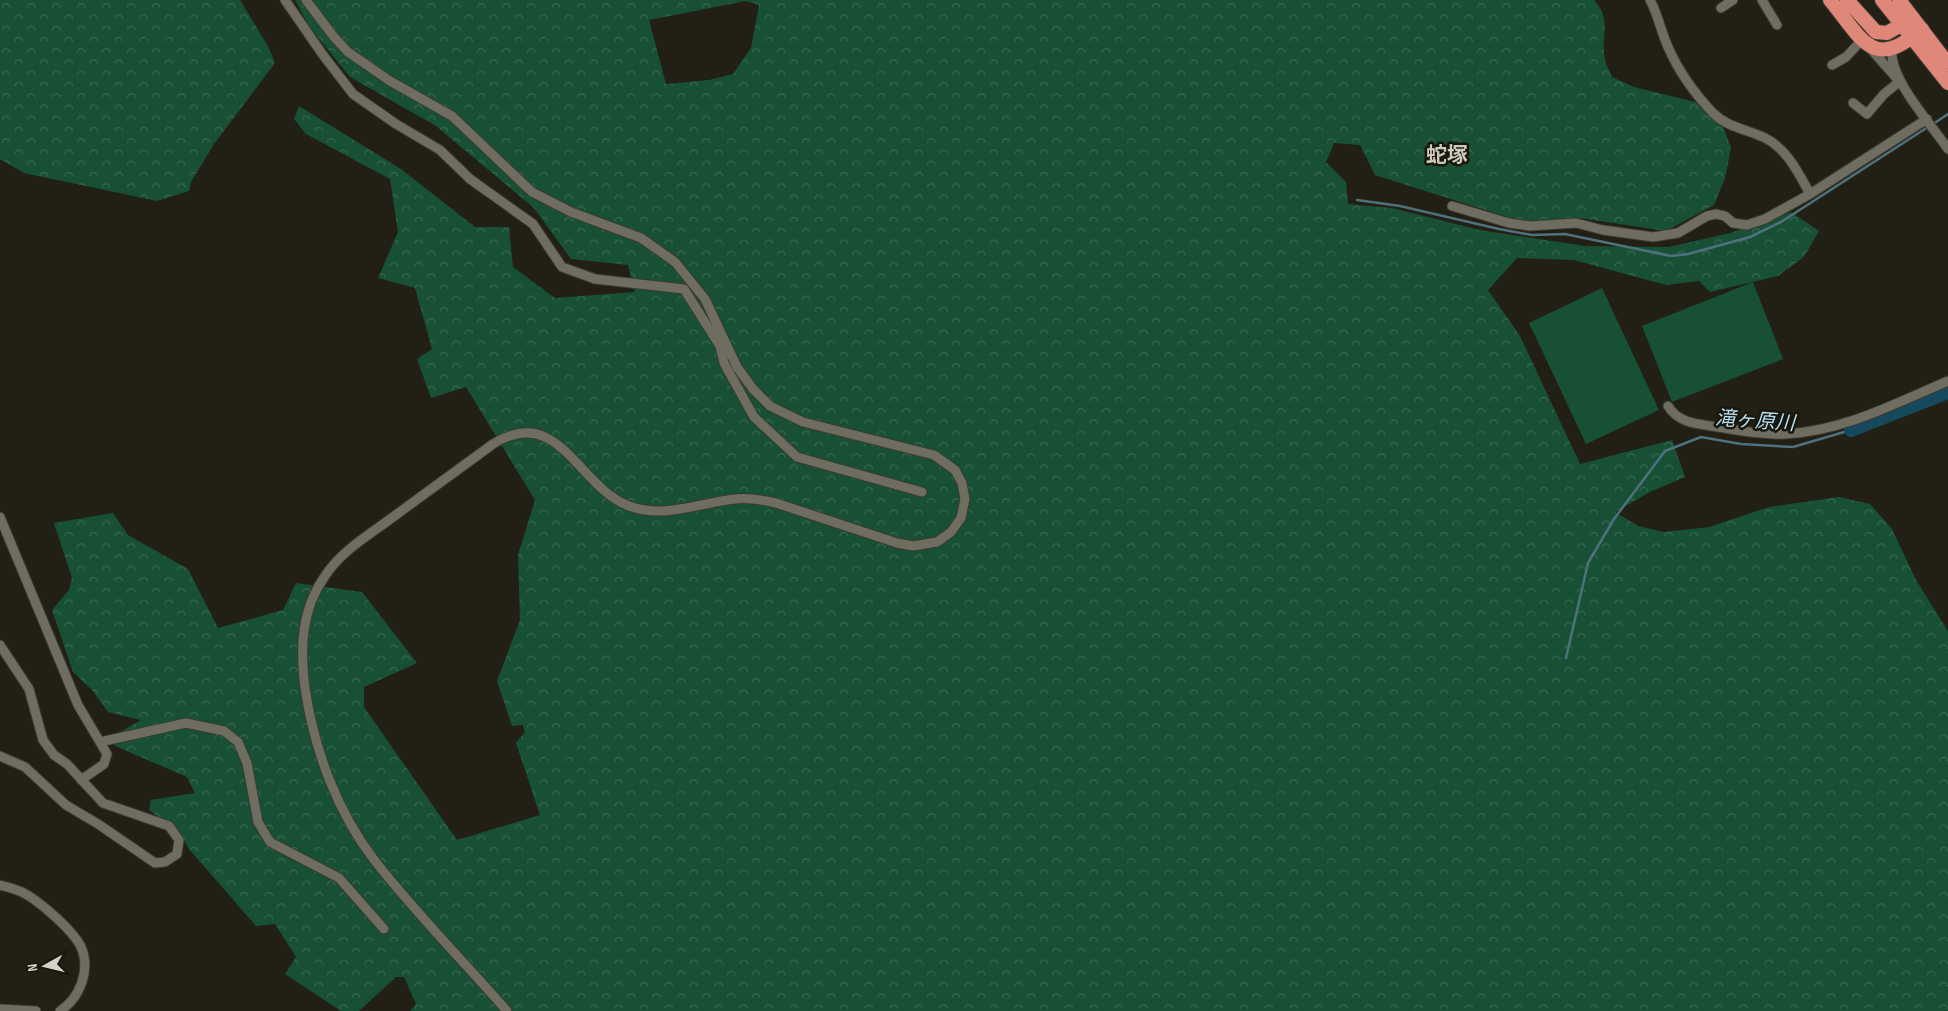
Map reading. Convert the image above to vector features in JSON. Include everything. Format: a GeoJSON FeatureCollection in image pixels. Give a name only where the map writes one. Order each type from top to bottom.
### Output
{"type":"FeatureCollection","features":[{"type":"Feature","properties":{"kind":"highway"},"geometry":{"type":"LineString","coordinates":[[1830,0],[1876,46],[1912,27]]}},
{"type":"Feature","properties":{"kind":"highway"},"geometry":{"type":"LineString","coordinates":[[1839,0],[1844,16]]}},
{"type":"Feature","properties":{"kind":"highway"},"geometry":{"type":"LineString","coordinates":[[1847,0],[1876,32],[1887,33],[1912,27]]}},
{"type":"Feature","properties":{"kind":"highway"},"geometry":{"type":"LineString","coordinates":[[1882,0],[1912,27],[1948,64]]}},
{"type":"Feature","properties":{"kind":"highway"},"geometry":{"type":"LineString","coordinates":[[1899,0],[1912,27],[1948,83]]}},
{"type":"Feature","properties":{"kind":"street"},"geometry":{"type":"LineString","coordinates":[[285,0],[323,56],[353,94],[396,124],[440,150],[470,178],[533,224],[562,267],[595,279],[684,290],[720,346],[724,363],[754,417],[797,457],[922,492]]}},
{"type":"Feature","properties":{"kind":"street"},"geometry":{"type":"LineString","coordinates":[[306,0],[348,52],[390,81],[452,116],[532,192],[571,212],[641,238],[675,262],[704,300],[737,367],[753,389],[770,406],[803,422],[934,455],[949,464],[959,476],[964,491],[964,508],[956,526],[945,537],[929,544],[913,546],[896,543],[776,503],[756,499],[736,498],[664,511],[646,510],[628,505],[610,496],[594,482],[564,449],[548,437],[525,432],[508,436],[493,444],[361,541],[345,554],[324,576],[311,601],[303,630],[304,677],[310,717],[320,751],[337,796],[375,861],[507,1011]]}},
{"type":"Feature","properties":{"kind":"street"},"geometry":{"type":"LineString","coordinates":[[1650,0],[1676,64],[1701,99],[1714,114],[1728,125],[1765,138],[1779,147],[1792,162],[1810,194]]}},
{"type":"Feature","properties":{"kind":"street"},"geometry":{"type":"LineString","coordinates":[[1721,8],[1733,0]]}},
{"type":"Feature","properties":{"kind":"street"},"geometry":{"type":"LineString","coordinates":[[1762,0],[1777,25]]}},
{"type":"Feature","properties":{"kind":"street"},"geometry":{"type":"LineString","coordinates":[[1865,21],[1876,46],[1900,83],[1948,149]]}},
{"type":"Feature","properties":{"kind":"street"},"geometry":{"type":"LineString","coordinates":[[1876,46],[1892,64],[1900,83]]}},
{"type":"Feature","properties":{"kind":"street"},"geometry":{"type":"LineString","coordinates":[[1832,65],[1846,57],[1876,46]]}},
{"type":"Feature","properties":{"kind":"street"},"geometry":{"type":"LineString","coordinates":[[1854,103],[1867,114],[1884,94],[1900,83]]}},
{"type":"Feature","properties":{"kind":"street"},"geometry":{"type":"LineString","coordinates":[[1452,206],[1509,224],[1530,226],[1576,223],[1603,230],[1659,236],[1678,233],[1707,216],[1716,214],[1725,216],[1733,223],[1748,224],[1765,219],[1810,194],[1927,119]]}},
{"type":"Feature","properties":{"kind":"street"},"geometry":{"type":"LineString","coordinates":[[1668,406],[1677,417],[1687,422],[1767,434],[1802,433],[1859,418],[1948,381]]}},
{"type":"Feature","properties":{"kind":"street"},"geometry":{"type":"LineString","coordinates":[[0,517],[42,623],[78,705],[107,754],[104,764],[81,780]]}},
{"type":"Feature","properties":{"kind":"street"},"geometry":{"type":"LineString","coordinates":[[0,645],[29,689],[38,724],[47,746],[97,798],[109,807],[169,826],[179,840],[177,854],[164,862],[155,863],[98,824],[66,805],[26,767],[0,756]]}},
{"type":"Feature","properties":{"kind":"street"},"geometry":{"type":"LineString","coordinates":[[100,742],[186,722],[224,731],[238,742],[247,763],[258,822],[270,842],[339,878],[384,929]]}},
{"type":"Feature","properties":{"kind":"street"},"geometry":{"type":"LineString","coordinates":[[0,886],[13,888],[30,897],[66,929],[80,947],[84,969],[83,980],[73,1000],[60,1011]]}},
{"type":"Feature","properties":{"kind":"street"},"geometry":{"type":"LineString","coordinates":[[0,1009],[36,1011]]}},
{"type":"Feature","properties":{"kind":"green space"},"geometry":{"type":"Polygon","coordinates":[[[0,0],[240,0],[269,48],[275,63],[214,144],[191,182],[189,191],[157,201],[24,173],[0,159],[0,0]]]}},
{"type":"Feature","properties":{"kind":"green space"},"geometry":{"type":"Polygon","coordinates":[[[295,0],[1594,0],[1600,8],[1605,22],[1605,59],[1612,77],[1634,87],[1703,104],[1721,121],[1731,148],[1725,178],[1714,205],[1666,231],[1580,218],[1520,221],[1375,175],[1360,145],[1334,143],[1326,162],[1346,182],[1348,204],[1392,208],[1480,230],[1585,246],[1669,247],[1730,233],[1791,212],[1819,231],[1804,257],[1778,276],[1710,292],[1699,281],[1666,285],[1574,260],[1517,258],[1488,290],[1520,336],[1580,464],[1672,440],[1685,477],[1650,492],[1615,512],[1638,526],[1664,532],[1709,527],[1769,507],[1839,497],[1870,504],[1892,529],[1916,580],[1948,631],[1948,1011],[410,1011],[416,1004],[404,977],[396,977],[359,1011],[341,1011],[285,974],[296,957],[275,924],[256,926],[189,849],[180,833],[149,810],[151,800],[195,793],[187,777],[115,746],[113,736],[141,720],[108,712],[92,690],[73,672],[52,610],[69,590],[72,578],[54,523],[113,513],[128,535],[188,569],[218,628],[283,610],[296,583],[362,592],[417,663],[364,687],[364,707],[457,840],[540,815],[516,743],[525,732],[523,725],[512,726],[497,681],[520,620],[518,555],[535,500],[466,387],[431,398],[417,359],[432,349],[415,288],[378,278],[398,232],[390,179],[306,134],[294,119],[299,106],[401,169],[475,227],[509,227],[513,267],[555,298],[635,292],[628,265],[571,259],[534,208],[436,126],[350,77],[309,26],[295,0]],[[746,1],[649,20],[666,84],[709,80],[733,74],[751,48],[759,5],[746,1]]]}},
{"type":"Feature","properties":{"kind":"green space"},"geometry":{"type":"Polygon","coordinates":[[[1753,282],[1783,359],[1672,402],[1642,326],[1753,282]]]}},
{"type":"Feature","properties":{"kind":"green space"},"geometry":{"type":"Polygon","coordinates":[[[1602,288],[1659,410],[1586,444],[1529,323],[1602,288]]]}},
{"type":"Feature","properties":{"kind":"waterway"},"geometry":{"type":"LineString","coordinates":[[1933,124],[1948,114]]}},
{"type":"Feature","properties":{"kind":"waterway"},"geometry":{"type":"LineString","coordinates":[[1357,200],[1400,206],[1532,235],[1565,234],[1671,256],[1688,254],[1750,237],[1781,222],[1928,127]]}},
{"type":"Feature","properties":{"kind":"waterway","name":"滝ヶ原川"},"geometry":{"type":"LineString","coordinates":[[1851,430],[1948,392]]}},
{"type":"Feature","properties":{"kind":"waterway","name":"滝ヶ原川"},"geometry":{"type":"LineString","coordinates":[[1566,658],[1588,563],[1614,519],[1665,451],[1701,437],[1741,444],[1793,447],[1851,430]]}},
{"type":"Feature","properties":{"kind":"district","name":"蛇塚"},"geometry":{"type":"Point","coordinates":[1447,155]}}]}
